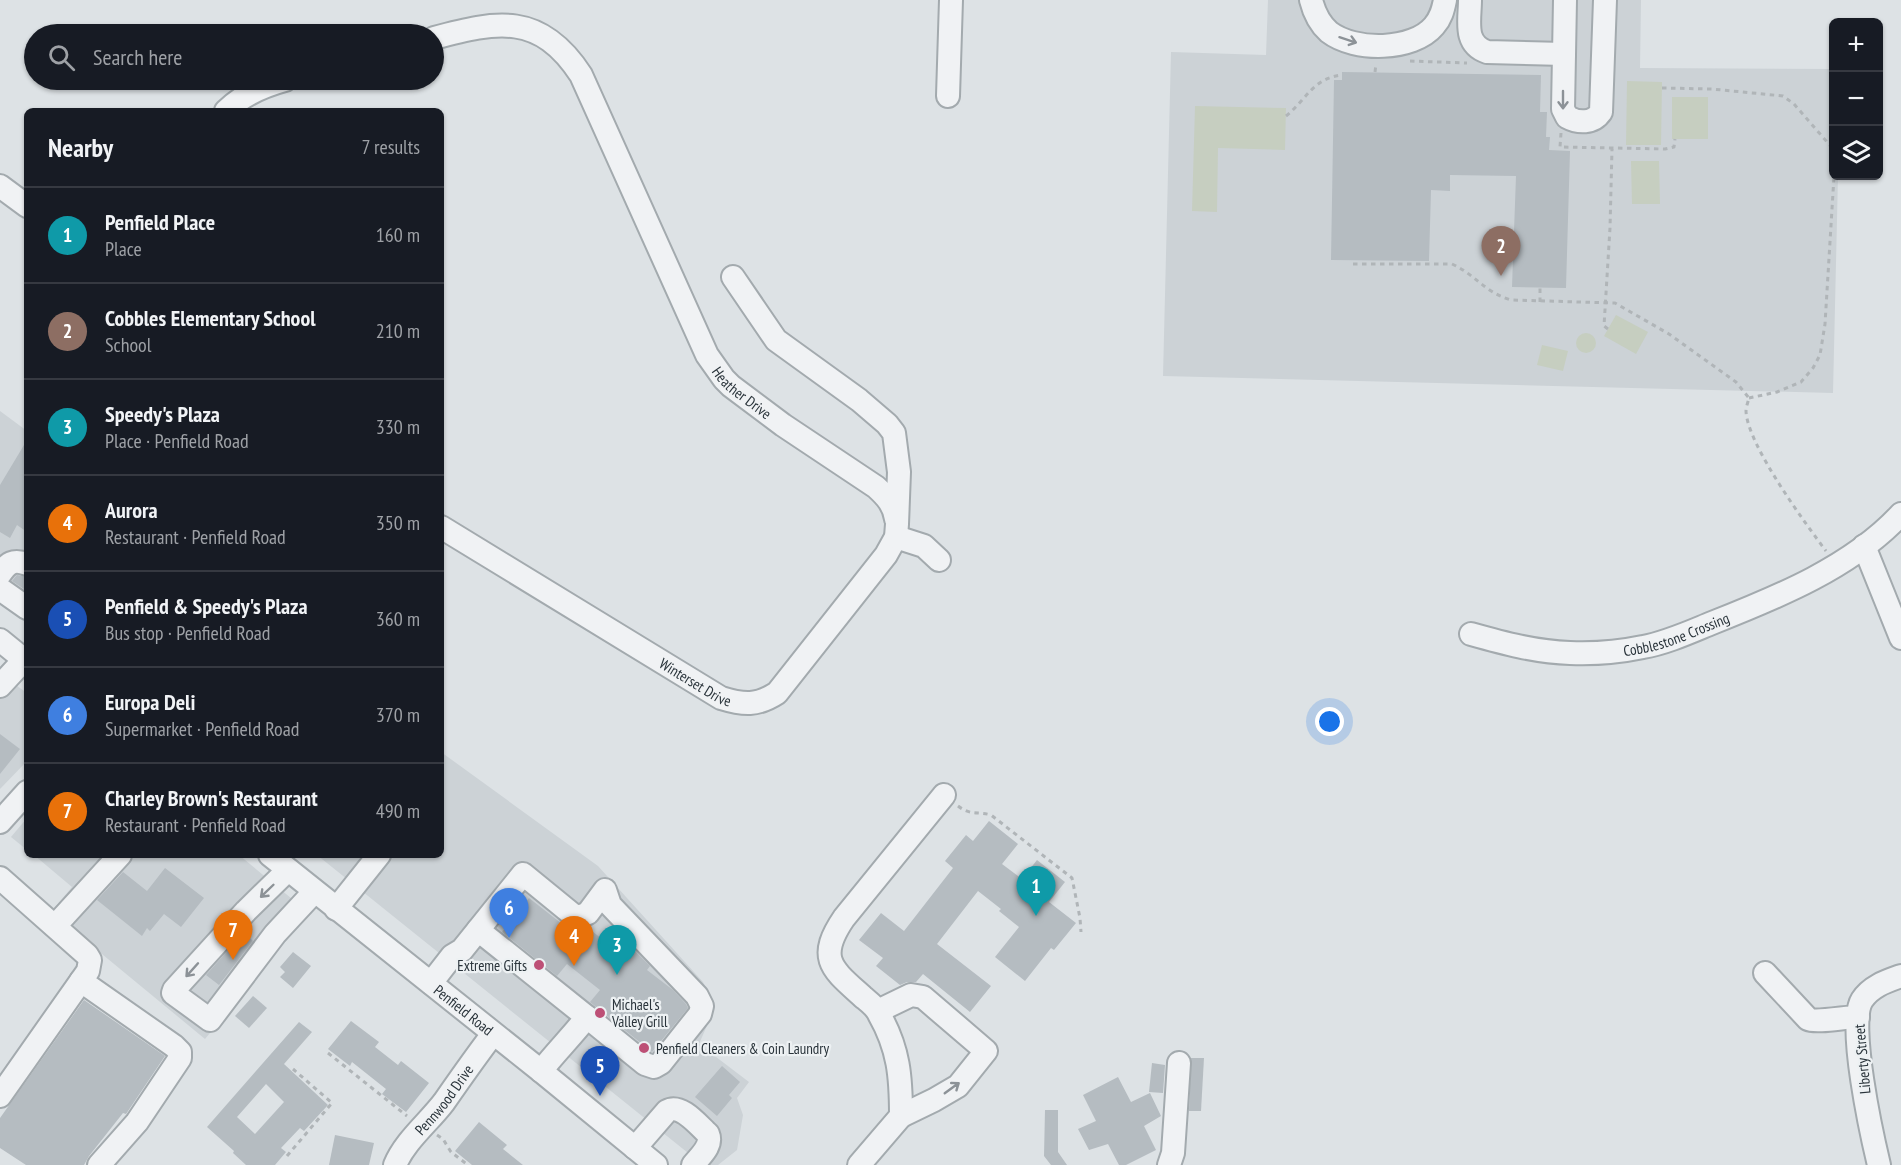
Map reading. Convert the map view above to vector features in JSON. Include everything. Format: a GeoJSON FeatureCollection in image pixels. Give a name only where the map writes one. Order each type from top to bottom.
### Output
{"type":"FeatureCollection","features":[{"type":"Feature","properties":{"kind":"street"},"geometry":{"type":"LineString","coordinates":[[948,96],[951,0]]}},
{"type":"Feature","properties":{"kind":"street"},"geometry":{"type":"LineString","coordinates":[[1311,0],[1320,23],[1330,33],[1346,41],[1363,45],[1385,46],[1409,43],[1433,28],[1441,15],[1445,0]]}},
{"type":"Feature","properties":{"kind":"street"},"geometry":{"type":"LineString","coordinates":[[1470,0],[1469,34],[1479,50],[1564,54]]}},
{"type":"Feature","properties":{"kind":"street"},"geometry":{"type":"LineString","coordinates":[[1565,0],[1563,112],[1575,121],[1593,120],[1601,112],[1605,0]]}},
{"type":"Feature","properties":{"kind":"street","name":"Heather Drive"},"geometry":{"type":"LineString","coordinates":[[444,35],[475,27],[504,25],[539,34],[562,51],[581,75],[707,355],[724,379],[783,424],[876,487],[889,499],[895,511],[896,530]]}},
{"type":"Feature","properties":{"kind":"street"},"geometry":{"type":"LineString","coordinates":[[230,108],[257,90]]}},
{"type":"Feature","properties":{"kind":"street"},"geometry":{"type":"LineString","coordinates":[[0,186],[24,204]]}},
{"type":"Feature","properties":{"kind":"street"},"geometry":{"type":"LineString","coordinates":[[733,277],[776,340],[859,400],[894,433],[898,472],[896,530],[924,546],[939,560]]}},
{"type":"Feature","properties":{"kind":"street","name":"Cobblestone Crossing"},"geometry":{"type":"LineString","coordinates":[[1471,634],[1520,647],[1569,653],[1644,647],[1740,612],[1813,578],[1864,546],[1901,513]]}},
{"type":"Feature","properties":{"kind":"street","name":"Winterset Drive"},"geometry":{"type":"LineString","coordinates":[[444,529],[721,698],[736,703],[752,704],[765,701],[777,693],[886,555],[896,530]]}},
{"type":"Feature","properties":{"kind":"street"},"geometry":{"type":"LineString","coordinates":[[1864,546],[1901,638]]}},
{"type":"Feature","properties":{"kind":"street"},"geometry":{"type":"LineString","coordinates":[[0,574],[8,563],[16,561],[24,563]]}},
{"type":"Feature","properties":{"kind":"street"},"geometry":{"type":"LineString","coordinates":[[0,589],[24,606]]}},
{"type":"Feature","properties":{"kind":"street"},"geometry":{"type":"LineString","coordinates":[[0,640],[24,659]]}},
{"type":"Feature","properties":{"kind":"street"},"geometry":{"type":"LineString","coordinates":[[0,686],[24,663]]}},
{"type":"Feature","properties":{"kind":"street"},"geometry":{"type":"LineString","coordinates":[[2,813],[24,795]]}},
{"type":"Feature","properties":{"kind":"street"},"geometry":{"type":"LineString","coordinates":[[901,1116],[901,1073],[892,1039],[878,1011],[836,972],[828,954],[833,934],[944,795]]}},
{"type":"Feature","properties":{"kind":"street"},"geometry":{"type":"LineString","coordinates":[[55,926],[117,858]]}},
{"type":"Feature","properties":{"kind":"street"},"geometry":{"type":"LineString","coordinates":[[336,909],[377,858]]}},
{"type":"Feature","properties":{"kind":"street"},"geometry":{"type":"LineString","coordinates":[[280,861],[246,911],[173,993],[210,1020],[275,934],[314,892]]}},
{"type":"Feature","properties":{"kind":"street","name":"Penfield Road"},"geometry":{"type":"LineString","coordinates":[[280,861],[314,892],[431,983],[656,1165]]}},
{"type":"Feature","properties":{"kind":"street"},"geometry":{"type":"LineString","coordinates":[[431,983],[452,956],[462,950],[478,930],[523,874],[572,914],[579,917],[588,913],[605,890],[610,904],[697,996],[702,1006],[700,1014],[661,1063],[654,1067],[645,1064],[478,930]]}},
{"type":"Feature","properties":{"kind":"street"},"geometry":{"type":"LineString","coordinates":[[0,878],[90,960],[88,971],[0,1096]]}},
{"type":"Feature","properties":{"kind":"street"},"geometry":{"type":"LineString","coordinates":[[246,911],[275,934]]}},
{"type":"Feature","properties":{"kind":"street"},"geometry":{"type":"LineString","coordinates":[[1765,972],[1808,1019],[1814,1022],[1840,1017],[1858,1017]]}},
{"type":"Feature","properties":{"kind":"street","name":"Liberty Street"},"geometry":{"type":"LineString","coordinates":[[1879,1165],[1868,1120],[1858,1045],[1859,1007],[1863,998],[1877,985],[1901,976]]}},
{"type":"Feature","properties":{"kind":"street"},"geometry":{"type":"LineString","coordinates":[[81,981],[180,1052],[180,1058],[137,1122],[99,1165]]}},
{"type":"Feature","properties":{"kind":"street"},"geometry":{"type":"LineString","coordinates":[[860,1165],[901,1116],[958,1086],[986,1051],[923,997],[911,995],[878,1011]]}},
{"type":"Feature","properties":{"kind":"street"},"geometry":{"type":"LineString","coordinates":[[541,1071],[587,1017]]}},
{"type":"Feature","properties":{"kind":"street","name":"Pennwood Drive"},"geometry":{"type":"LineString","coordinates":[[394,1165],[494,1034]]}},
{"type":"Feature","properties":{"kind":"street"},"geometry":{"type":"LineString","coordinates":[[1169,1165],[1173,1154],[1179,1063]]}},
{"type":"Feature","properties":{"kind":"street"},"geometry":{"type":"LineString","coordinates":[[635,1148],[667,1111],[672,1108],[678,1109],[708,1134],[710,1139],[709,1145],[693,1165]]}},
{"type":"Feature","properties":{"kind":"path"},"geometry":{"type":"LineString","coordinates":[[1375,72],[1376,62]]}},
{"type":"Feature","properties":{"kind":"path"},"geometry":{"type":"LineString","coordinates":[[1286,116],[1299,105],[1314,85],[1329,76],[1342,75]]}},
{"type":"Feature","properties":{"kind":"path"},"geometry":{"type":"LineString","coordinates":[[1662,88],[1712,89],[1783,96],[1794,104],[1829,145]]}},
{"type":"Feature","properties":{"kind":"path"},"geometry":{"type":"LineString","coordinates":[[1561,132],[1560,147],[1671,148],[1674,147],[1675,139]]}},
{"type":"Feature","properties":{"kind":"path"},"geometry":{"type":"LineString","coordinates":[[1608,329],[1604,327],[1612,148]]}},
{"type":"Feature","properties":{"kind":"path"},"geometry":{"type":"LineString","coordinates":[[1749,398],[1778,392],[1802,382],[1820,355],[1825,324],[1834,180]]}},
{"type":"Feature","properties":{"kind":"path"},"geometry":{"type":"LineString","coordinates":[[1353,264],[1452,264],[1462,269],[1494,295],[1511,300],[1615,303],[1669,334],[1736,382],[1749,398]]}},
{"type":"Feature","properties":{"kind":"path"},"geometry":{"type":"LineString","coordinates":[[1540,287],[1540,302]]}},
{"type":"Feature","properties":{"kind":"path"},"geometry":{"type":"LineString","coordinates":[[1749,398],[1746,411],[1753,437],[1768,466],[1835,565]]}},
{"type":"Feature","properties":{"kind":"path"},"geometry":{"type":"LineString","coordinates":[[944,795],[965,811],[991,815],[1072,878],[1081,932]]}},
{"type":"Feature","properties":{"kind":"path"},"geometry":{"type":"LineString","coordinates":[[328,1053],[413,1121]]}},
{"type":"Feature","properties":{"kind":"path"},"geometry":{"type":"LineString","coordinates":[[287,1155],[332,1103],[293,1069]]}},
{"type":"Feature","properties":{"kind":"path"},"geometry":{"type":"LineString","coordinates":[[443,1139],[451,1152],[468,1165]]}},
{"type":"Feature","properties":{"kind":"shaded area"},"geometry":{"type":"Polygon","coordinates":[[[1268,0],[1641,0],[1640,68],[1829,69],[1829,180],[1838,180],[1833,393],[1163,376],[1171,52],[1266,55],[1268,0]]]}},
{"type":"Feature","properties":{"kind":"shaded area"},"geometry":{"type":"Polygon","coordinates":[[[0,411],[24,429],[24,621],[0,601],[0,411]]]}},
{"type":"Feature","properties":{"kind":"shaded area"},"geometry":{"type":"Polygon","coordinates":[[[0,674],[24,691],[24,764],[0,789],[0,674]]]}},
{"type":"Feature","properties":{"kind":"shaded area"},"geometry":{"type":"Polygon","coordinates":[[[444,754],[598,866],[703,982],[715,1007],[699,1044],[749,1082],[737,1098],[743,1115],[737,1150],[718,1165],[703,1165],[321,858],[444,858],[444,754]]]}},
{"type":"Feature","properties":{"kind":"shaded area"},"geometry":{"type":"Polygon","coordinates":[[[24,822],[24,848],[11,837],[24,822]]]}},
{"type":"Feature","properties":{"kind":"shaded area"},"geometry":{"type":"Polygon","coordinates":[[[38,858],[243,858],[309,913],[205,1039],[51,912],[72,887],[38,858]]]}},
{"type":"Feature","properties":{"kind":"green space"},"geometry":{"type":"Polygon","coordinates":[[[1627,81],[1662,82],[1661,145],[1626,145],[1627,81]]]}},
{"type":"Feature","properties":{"kind":"green space"},"geometry":{"type":"Polygon","coordinates":[[[1672,97],[1708,97],[1708,139],[1672,139],[1672,97]]]}},
{"type":"Feature","properties":{"kind":"green space"},"geometry":{"type":"Polygon","coordinates":[[[1195,106],[1286,108],[1285,150],[1218,148],[1217,212],[1192,211],[1195,106]]]}},
{"type":"Feature","properties":{"kind":"green space"},"geometry":{"type":"Polygon","coordinates":[[[1631,161],[1659,161],[1660,204],[1632,204],[1631,161]]]}},
{"type":"Feature","properties":{"kind":"green space"},"geometry":{"type":"Polygon","coordinates":[[[1616,315],[1648,332],[1636,354],[1604,336],[1616,315]]]}},
{"type":"Feature","properties":{"kind":"green space"},"geometry":{"type":"Polygon","coordinates":[[[1586,333],[1593,336],[1596,343],[1593,350],[1586,353],[1579,350],[1576,343],[1579,336],[1586,333]]]}},
{"type":"Feature","properties":{"kind":"green space"},"geometry":{"type":"Polygon","coordinates":[[[1542,345],[1568,351],[1563,371],[1537,365],[1542,345]]]}},
{"type":"Feature","properties":{"kind":"building"},"geometry":{"type":"Polygon","coordinates":[[[1342,72],[1541,75],[1540,112],[1547,112],[1546,137],[1550,137],[1549,150],[1570,151],[1566,288],[1512,287],[1516,176],[1450,175],[1450,191],[1431,190],[1429,261],[1331,260],[1334,80],[1342,80],[1342,72]]]}},
{"type":"Feature","properties":{"kind":"building"},"geometry":{"type":"Polygon","coordinates":[[[24,445],[24,530],[17,525],[10,538],[0,532],[0,485],[24,445]]]}},
{"type":"Feature","properties":{"kind":"building"},"geometry":{"type":"Polygon","coordinates":[[[17,575],[24,576],[24,589],[12,581],[17,575]]]}},
{"type":"Feature","properties":{"kind":"building"},"geometry":{"type":"Polygon","coordinates":[[[0,734],[20,749],[0,774],[0,734]]]}},
{"type":"Feature","properties":{"kind":"building"},"geometry":{"type":"Polygon","coordinates":[[[989,821],[1018,844],[1002,864],[1022,879],[1037,860],[1065,882],[1049,902],[1076,923],[1054,950],[1051,948],[1025,981],[995,957],[1019,927],[978,891],[937,944],[991,986],[970,1012],[923,974],[916,982],[900,985],[876,966],[883,958],[859,940],[881,913],[904,931],[953,868],[945,861],[966,835],[973,841],[989,821]]]}},
{"type":"Feature","properties":{"kind":"building"},"geometry":{"type":"Polygon","coordinates":[[[165,868],[204,898],[181,927],[164,914],[150,931],[147,928],[142,936],[97,900],[123,872],[147,891],[165,868]]]}},
{"type":"Feature","properties":{"kind":"building"},"geometry":{"type":"Polygon","coordinates":[[[529,898],[580,938],[588,928],[625,957],[632,948],[650,966],[647,970],[673,990],[686,1004],[688,1008],[652,1052],[590,1002],[600,990],[567,964],[557,976],[502,932],[529,898]]]}},
{"type":"Feature","properties":{"kind":"building"},"geometry":{"type":"Polygon","coordinates":[[[249,937],[253,941],[219,985],[206,975],[239,938],[246,942],[249,937]]]}},
{"type":"Feature","properties":{"kind":"building"},"geometry":{"type":"Polygon","coordinates":[[[293,952],[311,966],[293,988],[280,977],[285,972],[280,967],[293,952]]]}},
{"type":"Feature","properties":{"kind":"building"},"geometry":{"type":"Polygon","coordinates":[[[253,996],[267,1008],[249,1028],[235,1016],[253,996]]]}},
{"type":"Feature","properties":{"kind":"building"},"geometry":{"type":"Polygon","coordinates":[[[84,1000],[165,1056],[126,1114],[123,1113],[84,1165],[26,1165],[0,1148],[0,1118],[84,1000]]]}},
{"type":"Feature","properties":{"kind":"building"},"geometry":{"type":"Polygon","coordinates":[[[351,1021],[379,1042],[375,1047],[398,1065],[401,1061],[429,1083],[406,1112],[382,1094],[386,1089],[352,1062],[350,1066],[328,1049],[351,1021]]]}},
{"type":"Feature","properties":{"kind":"building"},"geometry":{"type":"Polygon","coordinates":[[[299,1022],[312,1032],[284,1064],[328,1105],[304,1131],[300,1128],[281,1148],[286,1152],[275,1165],[246,1165],[207,1127],[299,1022]],[[266,1084],[237,1117],[255,1134],[284,1102],[266,1084]]]}},
{"type":"Feature","properties":{"kind":"building"},"geometry":{"type":"Polygon","coordinates":[[[1191,1058],[1204,1058],[1201,1111],[1189,1111],[1191,1058]]]}},
{"type":"Feature","properties":{"kind":"building"},"geometry":{"type":"Polygon","coordinates":[[[1152,1063],[1165,1065],[1163,1093],[1149,1092],[1152,1063]]]}},
{"type":"Feature","properties":{"kind":"building"},"geometry":{"type":"Polygon","coordinates":[[[722,1066],[740,1082],[729,1095],[732,1098],[717,1116],[695,1097],[722,1066]]]}},
{"type":"Feature","properties":{"kind":"building"},"geometry":{"type":"Polygon","coordinates":[[[1118,1077],[1131,1102],[1150,1093],[1161,1116],[1144,1126],[1156,1150],[1126,1165],[1119,1165],[1108,1144],[1089,1150],[1078,1129],[1096,1121],[1083,1095],[1118,1077]]]}},
{"type":"Feature","properties":{"kind":"building"},"geometry":{"type":"Polygon","coordinates":[[[1045,1110],[1058,1110],[1058,1152],[1067,1165],[1051,1165],[1044,1156],[1045,1110]]]}},
{"type":"Feature","properties":{"kind":"building"},"geometry":{"type":"Polygon","coordinates":[[[479,1122],[507,1145],[503,1149],[523,1165],[472,1165],[455,1151],[479,1122]]]}},
{"type":"Feature","properties":{"kind":"building"},"geometry":{"type":"Polygon","coordinates":[[[335,1135],[374,1143],[369,1165],[329,1165],[335,1135]]]}},
{"type":"Feature","properties":{"kind":"place","name":"Cobbles Elementary School"},"geometry":{"type":"Point","coordinates":[1501,276]}},
{"type":"Feature","properties":{"kind":"place","name":"Penfield Place"},"geometry":{"type":"Point","coordinates":[1036,916]}},
{"type":"Feature","properties":{"kind":"place","name":"Europa Deli"},"geometry":{"type":"Point","coordinates":[509,938]}},
{"type":"Feature","properties":{"kind":"place","name":"Charley Brown's Restaurant"},"geometry":{"type":"Point","coordinates":[233,960]}},
{"type":"Feature","properties":{"kind":"place","name":"Extreme Gifts"},"geometry":{"type":"Point","coordinates":[539,965]}},
{"type":"Feature","properties":{"kind":"place","name":"Aurora"},"geometry":{"type":"Point","coordinates":[574,966]}},
{"type":"Feature","properties":{"kind":"place","name":"Speedy's Plaza"},"geometry":{"type":"Point","coordinates":[617,975]}},
{"type":"Feature","properties":{"kind":"place","name":"Michael's Valley Grill"},"geometry":{"type":"Point","coordinates":[600,1013]}},
{"type":"Feature","properties":{"kind":"place","name":"Penfield Cleaners & Coin Laundry"},"geometry":{"type":"Point","coordinates":[644,1048]}},
{"type":"Feature","properties":{"kind":"place","name":"Penfield & Speedy's Plaza"},"geometry":{"type":"Point","coordinates":[600,1096]}}]}
